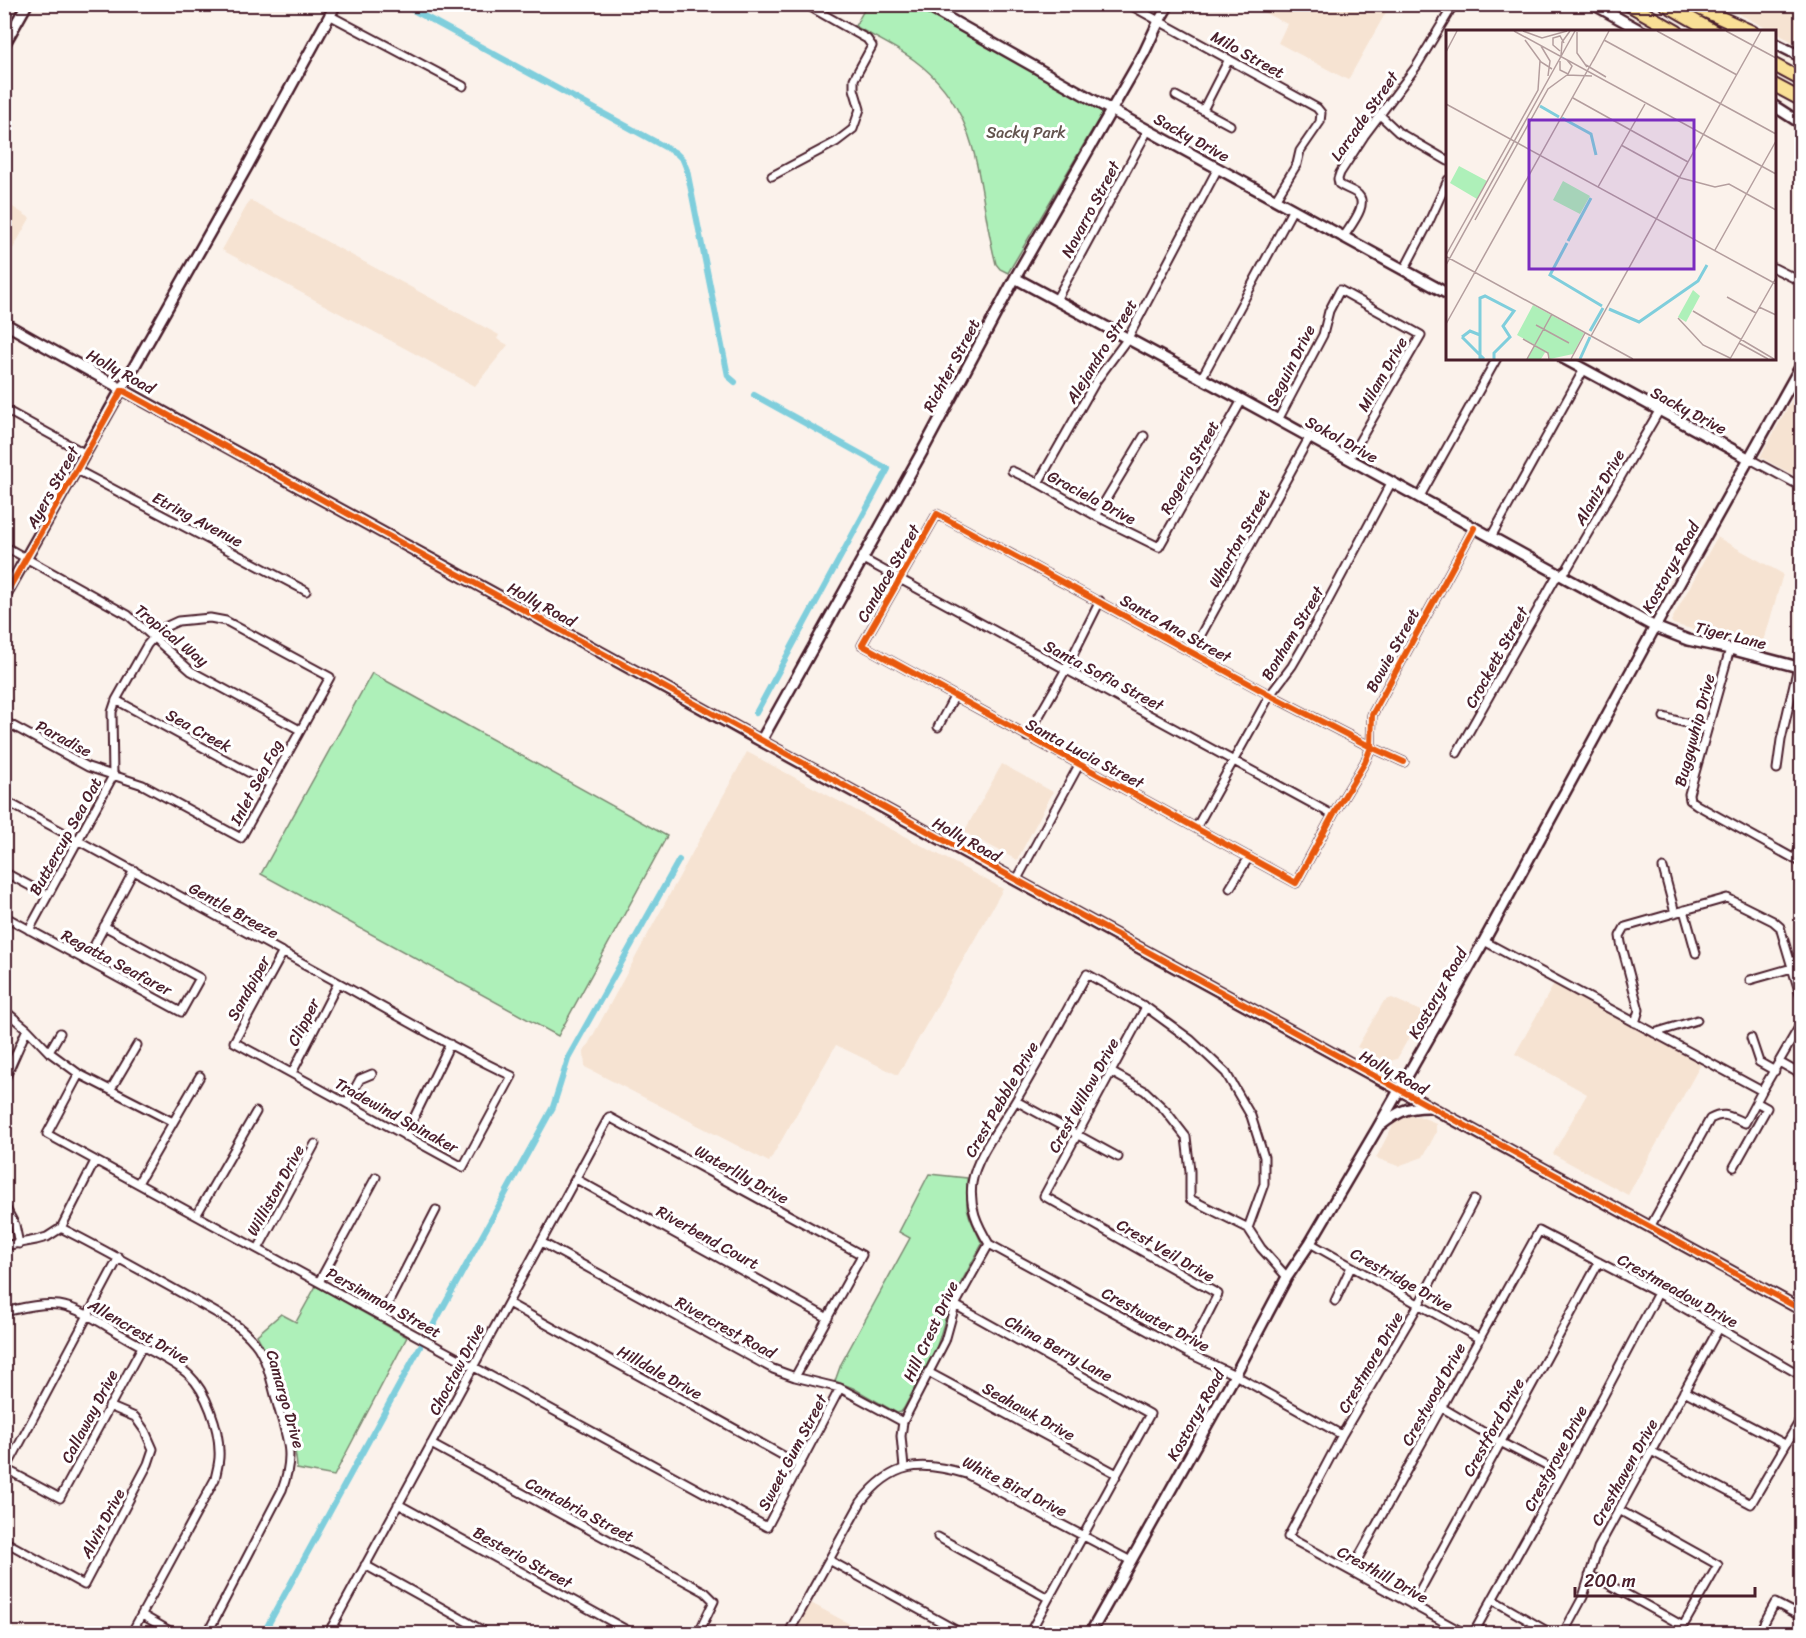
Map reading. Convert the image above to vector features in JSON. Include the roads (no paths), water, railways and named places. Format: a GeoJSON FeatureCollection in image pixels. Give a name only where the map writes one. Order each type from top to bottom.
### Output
{"type":"FeatureCollection","features":[{"type":"Feature","properties":{"kind":"highway"},"geometry":{"type":"LineString","coordinates":[[1628,4],[1674,30]]}},
{"type":"Feature","properties":{"kind":"highway"},"geometry":{"type":"LineString","coordinates":[[1665,4],[1710,30]]}},
{"type":"Feature","properties":{"kind":"highway"},"geometry":{"type":"LineString","coordinates":[[1689,4],[1748,30]]}},
{"type":"Feature","properties":{"kind":"highway"},"geometry":{"type":"LineString","coordinates":[[1776,66],[1802,80]]}},
{"type":"Feature","properties":{"kind":"highway"},"geometry":{"type":"LineString","coordinates":[[1776,86],[1802,100]]}},
{"type":"Feature","properties":{"kind":"main road"},"geometry":{"type":"LineString","coordinates":[[4,45],[27,4]]}},
{"type":"Feature","properties":{"kind":"main road","name":"Ayers Street"},"geometry":{"type":"LineString","coordinates":[[4,597],[248,165],[336,4]]}},
{"type":"Feature","properties":{"kind":"main road","name":"Sacky Drive"},"geometry":{"type":"LineString","coordinates":[[923,4],[1111,110],[1446,293]]}},
{"type":"Feature","properties":{"kind":"main road","name":"Richter Street"},"geometry":{"type":"LineString","coordinates":[[761,741],[863,559],[1015,278],[1144,53],[1169,4]]}},
{"type":"Feature","properties":{"kind":"main road"},"geometry":{"type":"LineString","coordinates":[[1593,4],[1639,30]]}},
{"type":"Feature","properties":{"kind":"main road"},"geometry":{"type":"LineString","coordinates":[[1703,4],[1749,30]]}},
{"type":"Feature","properties":{"kind":"main road"},"geometry":{"type":"LineString","coordinates":[[1776,44],[1802,57]]}},
{"type":"Feature","properties":{"kind":"main road"},"geometry":{"type":"LineString","coordinates":[[1776,107],[1802,124]]}},
{"type":"Feature","properties":{"kind":"main road","name":"Sokol Drive"},"geometry":{"type":"LineString","coordinates":[[1015,278],[1655,627]]}},
{"type":"Feature","properties":{"kind":"main road","name":"Holly Road"},"geometry":{"type":"LineString","coordinates":[[4,323],[1016,881],[1802,1310]]}},
{"type":"Feature","properties":{"kind":"main road","name":"Sacky Drive"},"geometry":{"type":"LineString","coordinates":[[1566,360],[1748,458]]}},
{"type":"Feature","properties":{"kind":"main road","name":"Kostoryz Road"},"geometry":{"type":"LineString","coordinates":[[1090,1634],[1235,1375],[1287,1277],[1310,1243],[1377,1129],[1484,941],[1748,458],[1802,364]]}},
{"type":"Feature","properties":{"kind":"main road","name":"Tiger Lane"},"geometry":{"type":"LineString","coordinates":[[1655,627],[1688,640],[1799,668]]}},
{"type":"Feature","properties":{"kind":"main road"},"geometry":{"type":"LineString","coordinates":[[1377,1129],[1401,1110],[1429,1107]]}},
{"type":"Feature","properties":{"kind":"street"},"geometry":{"type":"LineString","coordinates":[[772,176],[836,142],[853,129],[860,109],[854,89],[854,79],[872,46],[867,39],[805,4]]}},
{"type":"Feature","properties":{"kind":"street","name":"Milo Street"},"geometry":{"type":"LineString","coordinates":[[1128,4],[1317,108],[1321,113],[1320,122],[1300,151],[1297,164],[1275,200]]}},
{"type":"Feature","properties":{"kind":"street","name":"Larcade Street"},"geometry":{"type":"LineString","coordinates":[[1343,238],[1363,202],[1355,192],[1339,184],[1338,179],[1364,136],[1416,67],[1454,4]]}},
{"type":"Feature","properties":{"kind":"street"},"geometry":{"type":"LineString","coordinates":[[330,15],[463,86]]}},
{"type":"Feature","properties":{"kind":"street","name":"Sacky Drive"},"geometry":{"type":"LineString","coordinates":[[1203,110],[1229,59]]}},
{"type":"Feature","properties":{"kind":"street"},"geometry":{"type":"LineString","coordinates":[[1176,96],[1230,125]]}},
{"type":"Feature","properties":{"kind":"street"},"geometry":{"type":"LineString","coordinates":[[1381,116],[1398,132],[1446,160]]}},
{"type":"Feature","properties":{"kind":"street","name":"Navarro Street"},"geometry":{"type":"LineString","coordinates":[[1056,300],[1148,130]]}},
{"type":"Feature","properties":{"kind":"street","name":"Alejandro Street"},"geometry":{"type":"LineString","coordinates":[[1038,483],[1096,381],[1128,338],[1218,168]]}},
{"type":"Feature","properties":{"kind":"street"},"geometry":{"type":"LineString","coordinates":[[1404,270],[1446,184]]}},
{"type":"Feature","properties":{"kind":"street"},"geometry":{"type":"LineString","coordinates":[[1201,379],[1293,209]]}},
{"type":"Feature","properties":{"kind":"street"},"geometry":{"type":"LineString","coordinates":[[1776,269],[1802,282]]}},
{"type":"Feature","properties":{"kind":"street","name":"Seguin Drive"},"geometry":{"type":"LineString","coordinates":[[1278,420],[1323,335],[1329,311],[1340,290],[1421,335]]}},
{"type":"Feature","properties":{"kind":"street","name":"Milam Drive"},"geometry":{"type":"LineString","coordinates":[[1349,459],[1421,335]]}},
{"type":"Feature","properties":{"kind":"street"},"geometry":{"type":"LineString","coordinates":[[1419,498],[1496,360]]}},
{"type":"Feature","properties":{"kind":"street"},"geometry":{"type":"LineString","coordinates":[[1491,537],[1583,371]]}},
{"type":"Feature","properties":{"kind":"street","name":"Rogerio Street"},"geometry":{"type":"LineString","coordinates":[[1159,548],[1242,400]]}},
{"type":"Feature","properties":{"kind":"street"},"geometry":{"type":"LineString","coordinates":[[4,409],[86,454]]}},
{"type":"Feature","properties":{"kind":"street","name":"Alaniz Drive"},"geometry":{"type":"LineString","coordinates":[[1560,575],[1567,568],[1659,411]]}},
{"type":"Feature","properties":{"kind":"street"},"geometry":{"type":"LineString","coordinates":[[1096,516],[1144,436]]}},
{"type":"Feature","properties":{"kind":"street","name":"Wharton Street"},"geometry":{"type":"LineString","coordinates":[[1192,651],[1309,438]]}},
{"type":"Feature","properties":{"kind":"street","name":"Sacky Drive"},"geometry":{"type":"LineString","coordinates":[[1748,458],[1802,487]]}},
{"type":"Feature","properties":{"kind":"street","name":"Etring Avenue"},"geometry":{"type":"LineString","coordinates":[[77,470],[306,591]]}},
{"type":"Feature","properties":{"kind":"street","name":"Graciela Drive"},"geometry":{"type":"LineString","coordinates":[[1012,471],[1159,548]]}},
{"type":"Feature","properties":{"kind":"street","name":"Bonham Street"},"geometry":{"type":"LineString","coordinates":[[1196,828],[1270,695],[1292,666],[1306,642],[1391,483]]}},
{"type":"Feature","properties":{"kind":"street","name":"Santa Ana Street"},"geometry":{"type":"LineString","coordinates":[[937,514],[1270,695],[1404,762]]}},
{"type":"Feature","properties":{"kind":"street","name":"Candace Street"},"geometry":{"type":"LineString","coordinates":[[862,645],[937,514]]}},
{"type":"Feature","properties":{"kind":"street","name":"Bowie Street"},"geometry":{"type":"LineString","coordinates":[[1296,883],[1333,814],[1365,762],[1371,747],[1372,715],[1474,528]]}},
{"type":"Feature","properties":{"kind":"street","name":"Tropical Way"},"geometry":{"type":"LineString","coordinates":[[4,546],[128,615],[191,671],[300,730]]}},
{"type":"Feature","properties":{"kind":"street","name":"Santa Sofia Street"},"geometry":{"type":"LineString","coordinates":[[863,559],[1333,814]]}},
{"type":"Feature","properties":{"kind":"street","name":"Crockett Street"},"geometry":{"type":"LineString","coordinates":[[1457,753],[1555,579],[1560,575]]}},
{"type":"Feature","properties":{"kind":"street"},"geometry":{"type":"LineString","coordinates":[[1027,737],[1100,601]]}},
{"type":"Feature","properties":{"kind":"street","name":"Buttercup Sea Oat"},"geometry":{"type":"LineString","coordinates":[[28,930],[113,776],[112,718],[116,699],[154,637],[165,627],[178,621],[210,618],[226,621],[330,677]]}},
{"type":"Feature","properties":{"kind":"street","name":"Santa Lucia Street"},"geometry":{"type":"LineString","coordinates":[[862,645],[1296,883]]}},
{"type":"Feature","properties":{"kind":"street","name":"Buggywhip Drive"},"geometry":{"type":"LineString","coordinates":[[1730,649],[1689,794],[1690,800],[1802,863]]}},
{"type":"Feature","properties":{"kind":"street"},"geometry":{"type":"LineString","coordinates":[[1777,769],[1781,740],[1802,649]]}},
{"type":"Feature","properties":{"kind":"street","name":"Inlet Sea Fog"},"geometry":{"type":"LineString","coordinates":[[113,776],[143,784],[241,838],[330,677]]}},
{"type":"Feature","properties":{"kind":"street"},"geometry":{"type":"LineString","coordinates":[[938,727],[954,697]]}},
{"type":"Feature","properties":{"kind":"street","name":"Sea Creek"},"geometry":{"type":"LineString","coordinates":[[116,699],[270,784]]}},
{"type":"Feature","properties":{"kind":"street"},"geometry":{"type":"LineString","coordinates":[[1664,717],[1707,729]]}},
{"type":"Feature","properties":{"kind":"street","name":"Paradise"},"geometry":{"type":"LineString","coordinates":[[4,721],[88,766],[113,776]]}},
{"type":"Feature","properties":{"kind":"street"},"geometry":{"type":"LineString","coordinates":[[1016,881],[1079,765]]}},
{"type":"Feature","properties":{"kind":"street","name":"Gentle Breeze"},"geometry":{"type":"LineString","coordinates":[[4,800],[450,1044]]}},
{"type":"Feature","properties":{"kind":"street"},"geometry":{"type":"LineString","coordinates":[[1794,859],[1802,846]]}},
{"type":"Feature","properties":{"kind":"street"},"geometry":{"type":"LineString","coordinates":[[1230,888],[1249,857]]}},
{"type":"Feature","properties":{"kind":"street"},"geometry":{"type":"LineString","coordinates":[[1663,868],[1675,913]]}},
{"type":"Feature","properties":{"kind":"street"},"geometry":{"type":"LineString","coordinates":[[86,961],[134,870]]}},
{"type":"Feature","properties":{"kind":"street"},"geometry":{"type":"LineString","coordinates":[[4,872],[47,895]]}},
{"type":"Feature","properties":{"kind":"street"},"geometry":{"type":"LineString","coordinates":[[1635,1023],[1639,1010],[1620,936],[1625,927],[1727,898],[1773,921],[1780,927],[1792,968],[1798,978],[1802,1001]]}},
{"type":"Feature","properties":{"kind":"street"},"geometry":{"type":"LineString","coordinates":[[1684,910],[1696,953]]}},
{"type":"Feature","properties":{"kind":"street","name":"Regatta Seafarer"},"geometry":{"type":"LineString","coordinates":[[4,916],[181,1012],[200,978],[104,926]]}},
{"type":"Feature","properties":{"kind":"street"},"geometry":{"type":"LineString","coordinates":[[1484,941],[1762,1091]]}},
{"type":"Feature","properties":{"kind":"street","name":"Sandpiper"},"geometry":{"type":"LineString","coordinates":[[284,952],[234,1042],[292,1073]]}},
{"type":"Feature","properties":{"kind":"street"},"geometry":{"type":"LineString","coordinates":[[1750,980],[1792,968]]}},
{"type":"Feature","properties":{"kind":"street","name":"Crest Pebble Drive"},"geometry":{"type":"LineString","coordinates":[[989,1244],[975,1217],[971,1203],[972,1182],[979,1161],[1016,1101],[1087,974],[1146,1007]]}},
{"type":"Feature","properties":{"kind":"street","name":"Clipper"},"geometry":{"type":"LineString","coordinates":[[292,1073],[339,983]]}},
{"type":"Feature","properties":{"kind":"street"},"geometry":{"type":"LineString","coordinates":[[1146,1007],[1191,1040],[1226,1073],[1251,1116],[1264,1157],[1264,1184],[1248,1228]]}},
{"type":"Feature","properties":{"kind":"street","name":"Crest Willow Drive"},"geometry":{"type":"LineString","coordinates":[[1044,1196],[1146,1007]]}},
{"type":"Feature","properties":{"kind":"street"},"geometry":{"type":"LineString","coordinates":[[4,1010],[27,1029],[49,1052],[80,1074],[173,1122]]}},
{"type":"Feature","properties":{"kind":"street"},"geometry":{"type":"LineString","coordinates":[[1654,1033],[1697,1020]]}},
{"type":"Feature","properties":{"kind":"street"},"geometry":{"type":"LineString","coordinates":[[1745,1123],[1802,1022]]}},
{"type":"Feature","properties":{"kind":"street"},"geometry":{"type":"LineString","coordinates":[[4,1081],[27,1029]]}},
{"type":"Feature","properties":{"kind":"street"},"geometry":{"type":"LineString","coordinates":[[49,1052],[60,1033]]}},
{"type":"Feature","properties":{"kind":"street"},"geometry":{"type":"LineString","coordinates":[[1751,1038],[1759,1062],[1775,1071]]}},
{"type":"Feature","properties":{"kind":"street"},"geometry":{"type":"LineString","coordinates":[[405,1136],[450,1044]]}},
{"type":"Feature","properties":{"kind":"street","name":"Tradewind Spinaker"},"geometry":{"type":"LineString","coordinates":[[292,1073],[463,1167],[512,1076],[450,1044]]}},
{"type":"Feature","properties":{"kind":"street"},"geometry":{"type":"LineString","coordinates":[[111,1089],[137,1045]]}},
{"type":"Feature","properties":{"kind":"street"},"geometry":{"type":"LineString","coordinates":[[1779,1062],[1802,1075]]}},
{"type":"Feature","properties":{"kind":"street"},"geometry":{"type":"LineString","coordinates":[[1111,1072],[1145,1091],[1165,1110],[1186,1137],[1190,1199],[1248,1228],[1261,1248],[1287,1277]]}},
{"type":"Feature","properties":{"kind":"street","name":"Persimmon Street"},"geometry":{"type":"LineString","coordinates":[[80,1074],[47,1134],[767,1527]]}},
{"type":"Feature","properties":{"kind":"street"},"geometry":{"type":"LineString","coordinates":[[347,1103],[360,1079],[372,1074]]}},
{"type":"Feature","properties":{"kind":"street"},"geometry":{"type":"LineString","coordinates":[[138,1183],[200,1076]]}},
{"type":"Feature","properties":{"kind":"street"},"geometry":{"type":"LineString","coordinates":[[1016,1101],[1118,1157]]}},
{"type":"Feature","properties":{"kind":"street"},"geometry":{"type":"LineString","coordinates":[[1734,1167],[1767,1108],[1756,1102]]}},
{"type":"Feature","properties":{"kind":"street"},"geometry":{"type":"LineString","coordinates":[[196,1214],[255,1112]]}},
{"type":"Feature","properties":{"kind":"street"},"geometry":{"type":"LineString","coordinates":[[1650,1227],[1710,1119],[1718,1115],[1725,1115],[1745,1123],[1754,1131]]}},
{"type":"Feature","properties":{"kind":"street","name":"Choctaw Drive"},"geometry":{"type":"LineString","coordinates":[[327,1634],[609,1117]]}},
{"type":"Feature","properties":{"kind":"street","name":"Waterlily Drive"},"geometry":{"type":"LineString","coordinates":[[609,1117],[862,1255],[828,1318]]}},
{"type":"Feature","properties":{"kind":"street","name":"Williston Drive"},"geometry":{"type":"LineString","coordinates":[[258,1249],[315,1144]]}},
{"type":"Feature","properties":{"kind":"street"},"geometry":{"type":"LineString","coordinates":[[4,1246],[46,1237],[61,1228],[95,1161]]}},
{"type":"Feature","properties":{"kind":"street"},"geometry":{"type":"LineString","coordinates":[[319,1282],[376,1177]]}},
{"type":"Feature","properties":{"kind":"street","name":"Riverbend Court"},"geometry":{"type":"LineString","coordinates":[[576,1179],[828,1318]]}},
{"type":"Feature","properties":{"kind":"street","name":"Crest Veil Drive"},"geometry":{"type":"LineString","coordinates":[[1044,1196],[1218,1294],[1188,1353]]}},
{"type":"Feature","properties":{"kind":"street","name":"Crestmore Drive"},"geometry":{"type":"LineString","coordinates":[[1288,1537],[1342,1435],[1419,1305],[1474,1200]]}},
{"type":"Feature","properties":{"kind":"street"},"geometry":{"type":"LineString","coordinates":[[4,1205],[15,1225],[19,1244]]}},
{"type":"Feature","properties":{"kind":"street"},"geometry":{"type":"LineString","coordinates":[[381,1317],[436,1210]]}},
{"type":"Feature","properties":{"kind":"street","name":"Camargo Drive"},"geometry":{"type":"LineString","coordinates":[[61,1228],[119,1257],[236,1325],[255,1343],[266,1365],[288,1440],[289,1473],[207,1634]]}},
{"type":"Feature","properties":{"kind":"street","name":"Crestmeadow Drive"},"geometry":{"type":"LineString","coordinates":[[1539,1231],[1658,1293],[1802,1376]]}},
{"type":"Feature","properties":{"kind":"street","name":"Crestwood Drive"},"geometry":{"type":"LineString","coordinates":[[1352,1571],[1539,1231]]}},
{"type":"Feature","properties":{"kind":"street","name":"Rivercrest Road"},"geometry":{"type":"LineString","coordinates":[[541,1242],[773,1369],[840,1388],[903,1422]]}},
{"type":"Feature","properties":{"kind":"street","name":"Crestridge Drive"},"geometry":{"type":"LineString","coordinates":[[1310,1243],[1480,1339]]}},
{"type":"Feature","properties":{"kind":"street","name":"Hill Crest Drive"},"geometry":{"type":"LineString","coordinates":[[904,1468],[901,1443],[903,1422],[945,1341],[955,1305],[989,1244]]}},
{"type":"Feature","properties":{"kind":"street","name":"Crestwater Drive"},"geometry":{"type":"LineString","coordinates":[[989,1244],[1188,1353],[1235,1375],[1342,1435]]}},
{"type":"Feature","properties":{"kind":"street"},"geometry":{"type":"LineString","coordinates":[[5,1468],[119,1257]]}},
{"type":"Feature","properties":{"kind":"street","name":"Crestford Drive"},"geometry":{"type":"LineString","coordinates":[[1412,1605],[1599,1262]]}},
{"type":"Feature","properties":{"kind":"street"},"geometry":{"type":"LineString","coordinates":[[1335,1301],[1352,1267]]}},
{"type":"Feature","properties":{"kind":"street","name":"Crestgrove Drive"},"geometry":{"type":"LineString","coordinates":[[1473,1634],[1562,1474],[1658,1293]]}},
{"type":"Feature","properties":{"kind":"street","name":"Hilldale Drive"},"geometry":{"type":"LineString","coordinates":[[508,1304],[800,1465]]}},
{"type":"Feature","properties":{"kind":"street","name":"Allencrest Drive"},"geometry":{"type":"LineString","coordinates":[[4,1312],[35,1306],[61,1305],[88,1315],[171,1362],[189,1375],[204,1396],[220,1450],[215,1479],[131,1634]]}},
{"type":"Feature","properties":{"kind":"street","name":"China Berry Lane"},"geometry":{"type":"LineString","coordinates":[[955,1305],[1150,1414],[1116,1474]]}},
{"type":"Feature","properties":{"kind":"street"},"geometry":{"type":"LineString","coordinates":[[795,1377],[828,1318]]}},
{"type":"Feature","properties":{"kind":"street","name":"Cresthaven Drive"},"geometry":{"type":"LineString","coordinates":[[1563,1634],[1579,1605],[1598,1548],[1719,1328]]}},
{"type":"Feature","properties":{"kind":"street","name":"Callaway Drive"},"geometry":{"type":"LineString","coordinates":[[5,1468],[60,1498],[142,1347]]}},
{"type":"Feature","properties":{"kind":"street","name":"Seahawk Drive"},"geometry":{"type":"LineString","coordinates":[[928,1372],[1116,1474]]}},
{"type":"Feature","properties":{"kind":"street","name":"Sweet Gum Street"},"geometry":{"type":"LineString","coordinates":[[767,1527],[840,1388]]}},
{"type":"Feature","properties":{"kind":"street"},"geometry":{"type":"LineString","coordinates":[[1684,1391],[1785,1444]]}},
{"type":"Feature","properties":{"kind":"street","name":"Alvin Drive"},"geometry":{"type":"LineString","coordinates":[[4,1541],[84,1585],[148,1464],[153,1449],[145,1431],[135,1417],[109,1406]]}},
{"type":"Feature","properties":{"kind":"street"},"geometry":{"type":"LineString","coordinates":[[1441,1407],[1500,1442],[1562,1474]]}},
{"type":"Feature","properties":{"kind":"street"},"geometry":{"type":"LineString","coordinates":[[1651,1451],[1751,1504],[1802,1417]]}},
{"type":"Feature","properties":{"kind":"street","name":"Cantabria Street"},"geometry":{"type":"LineString","coordinates":[[431,1444],[705,1592],[714,1601],[698,1634]]}},
{"type":"Feature","properties":{"kind":"street","name":"White Bird Drive"},"geometry":{"type":"LineString","coordinates":[[788,1634],[846,1527],[870,1490],[881,1480],[904,1468],[944,1467],[966,1474],[1131,1561]]}},
{"type":"Feature","properties":{"kind":"street"},"geometry":{"type":"LineString","coordinates":[[1029,1634],[1116,1474]]}},
{"type":"Feature","properties":{"kind":"street","name":"Besterio Street"},"geometry":{"type":"LineString","coordinates":[[398,1504],[634,1634]]}},
{"type":"Feature","properties":{"kind":"street"},"geometry":{"type":"LineString","coordinates":[[1589,1576],[1601,1580],[1683,1626],[1718,1565],[1619,1510]]}},
{"type":"Feature","properties":{"kind":"street","name":"Cresthill Drive"},"geometry":{"type":"LineString","coordinates":[[1288,1537],[1466,1634]]}},
{"type":"Feature","properties":{"kind":"street"},"geometry":{"type":"LineString","coordinates":[[938,1538],[1048,1598]]}},
{"type":"Feature","properties":{"kind":"street"},"geometry":{"type":"LineString","coordinates":[[829,1560],[963,1634]]}},
{"type":"Feature","properties":{"kind":"street"},"geometry":{"type":"LineString","coordinates":[[365,1565],[489,1634]]}},
{"type":"Feature","properties":{"kind":"street"},"geometry":{"type":"LineString","coordinates":[[1493,1600],[1552,1634]]}},
{"type":"Feature","properties":{"kind":"street"},"geometry":{"type":"LineString","coordinates":[[1758,1634],[1775,1603],[1802,1617]]}},
{"type":"Feature","properties":{"kind":"street"},"geometry":{"type":"LineString","coordinates":[[142,1615],[175,1634]]}},
{"type":"Feature","properties":{"kind":"street"},"geometry":{"type":"LineString","coordinates":[[332,1626],[345,1634]]}},
{"type":"Feature","properties":{"kind":"waterway"},"geometry":{"type":"LineString","coordinates":[[402,4],[676,153],[683,160],[687,170],[728,376],[735,382]]}},
{"type":"Feature","properties":{"kind":"waterway"},"geometry":{"type":"LineString","coordinates":[[754,395],[888,469],[756,713]]}},
{"type":"Feature","properties":{"kind":"waterway"},"geometry":{"type":"LineString","coordinates":[[429,1333],[553,1107],[569,1056],[679,860]]}},
{"type":"Feature","properties":{"kind":"waterway"},"geometry":{"type":"LineString","coordinates":[[263,1634],[420,1347]]}},
{"type":"Feature","properties":{"kind":"park label","name":"Sacky Park"},"geometry":{"type":"Point","coordinates":[1026,132]}}]}
